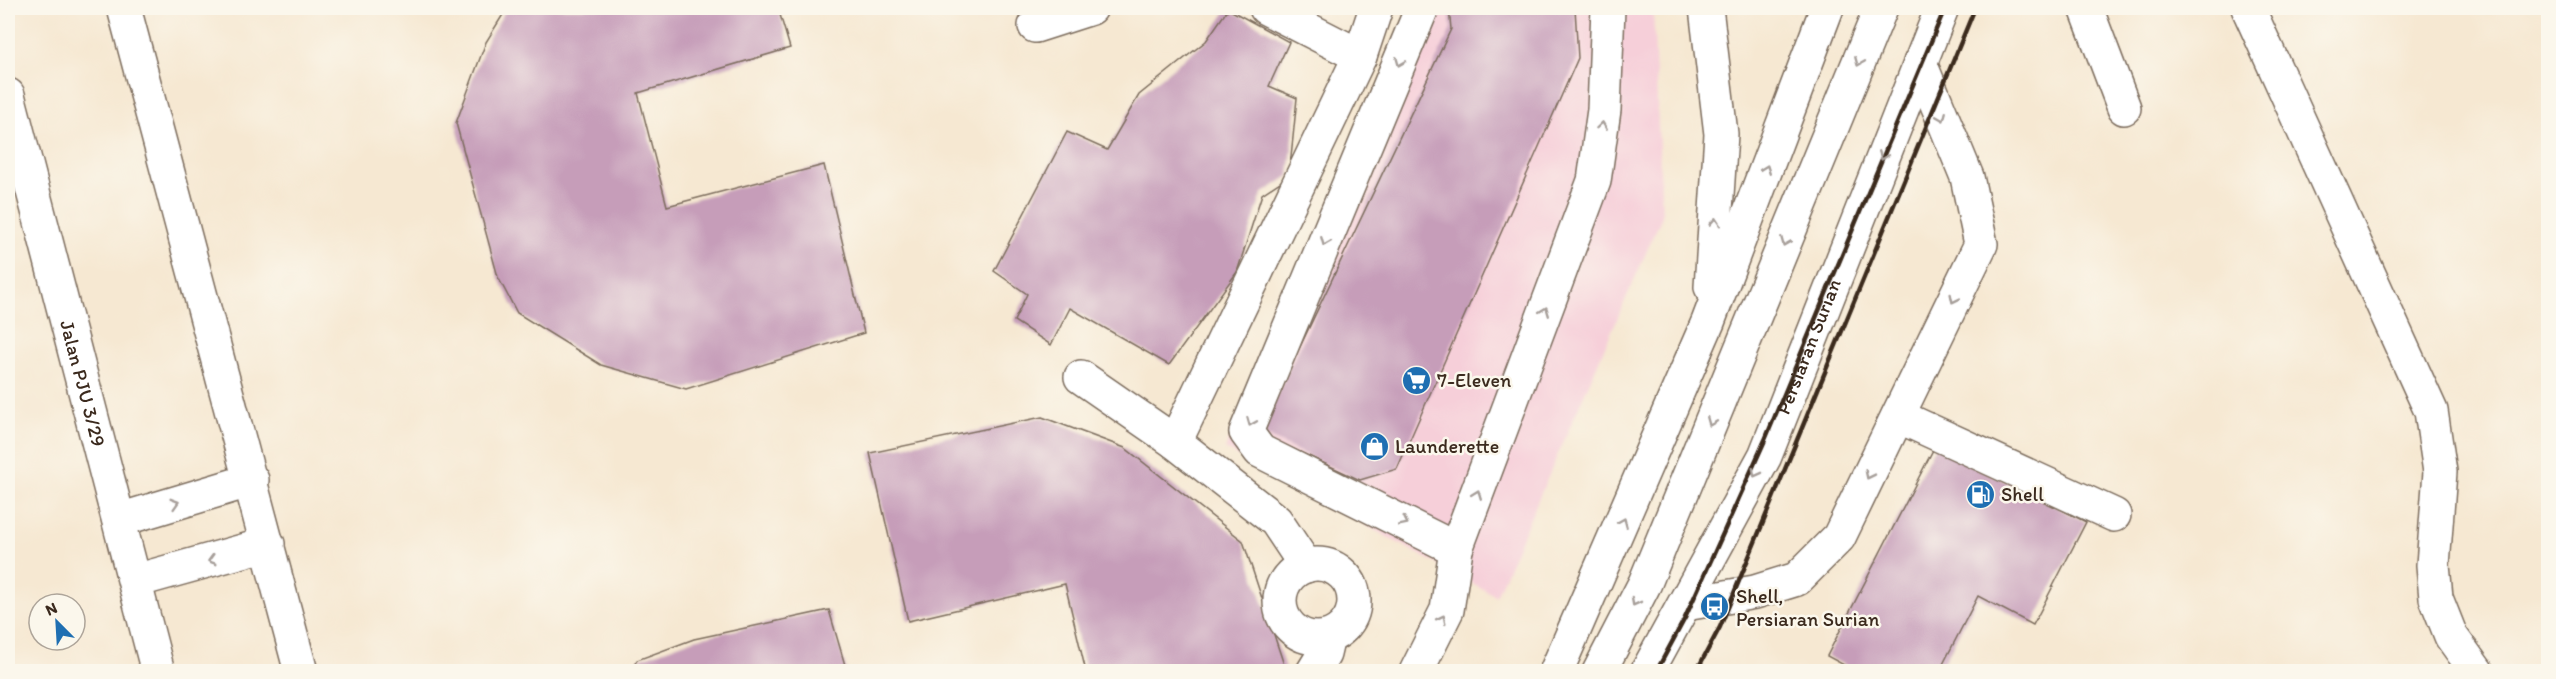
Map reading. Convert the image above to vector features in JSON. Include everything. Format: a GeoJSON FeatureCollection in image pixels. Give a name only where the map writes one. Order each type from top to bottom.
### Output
{"type":"FeatureCollection","features":[{"type":"Feature","properties":{"kind":"main road"},"geometry":{"type":"LineString","coordinates":[[124,8],[302,672]]}},
{"type":"Feature","properties":{"kind":"main road"},"geometry":{"type":"LineString","coordinates":[[1035,26],[1091,8]]}},
{"type":"Feature","properties":{"kind":"main road"},"geometry":{"type":"LineString","coordinates":[[1266,8],[1360,56]]}},
{"type":"Feature","properties":{"kind":"main road"},"geometry":{"type":"LineString","coordinates":[[1174,442],[1360,56],[1376,8]]}},
{"type":"Feature","properties":{"kind":"main road"},"geometry":{"type":"LineString","coordinates":[[1422,8],[1246,432],[1260,451],[1456,549]]}},
{"type":"Feature","properties":{"kind":"main road"},"geometry":{"type":"LineString","coordinates":[[1416,672],[1447,610],[1456,549],[1594,181],[1604,110],[1608,8]]}},
{"type":"Feature","properties":{"kind":"main road"},"geometry":{"type":"LineString","coordinates":[[1706,8],[1721,134],[1708,322]]}},
{"type":"Feature","properties":{"kind":"main road"},"geometry":{"type":"LineString","coordinates":[[1556,672],[1708,322],[1827,8]]}},
{"type":"Feature","properties":{"kind":"main road"},"geometry":{"type":"LineString","coordinates":[[1599,672],[1645,583],[1881,8]]}},
{"type":"Feature","properties":{"kind":"main road","name":"Persiaran Surian"},"geometry":{"type":"LineString","coordinates":[[1647,672],[1765,456],[1942,8]]}},
{"type":"Feature","properties":{"kind":"main road"},"geometry":{"type":"LineString","coordinates":[[2086,8],[2124,108]]}},
{"type":"Feature","properties":{"kind":"main road"},"geometry":{"type":"LineString","coordinates":[[2248,8],[2432,411],[2440,472],[2433,565],[2436,598],[2451,636],[2477,672]]}},
{"type":"Feature","properties":{"kind":"main road"},"geometry":{"type":"LineString","coordinates":[[1685,604],[1755,592],[1797,579],[1839,537],[1981,244],[1967,177],[1920,63]]}},
{"type":"Feature","properties":{"kind":"main road","name":"Jalan PJU 3/29"},"geometry":{"type":"LineString","coordinates":[[8,95],[158,672]]}},
{"type":"Feature","properties":{"kind":"main road"},"geometry":{"type":"LineString","coordinates":[[1081,377],[1174,442],[1276,521],[1306,566]]}},
{"type":"Feature","properties":{"kind":"main road"},"geometry":{"type":"LineString","coordinates":[[1898,416],[2114,515]]}},
{"type":"Feature","properties":{"kind":"main road"},"geometry":{"type":"LineString","coordinates":[[119,520],[252,480]]}},
{"type":"Feature","properties":{"kind":"main road"},"geometry":{"type":"LineString","coordinates":[[135,581],[268,544]]}},
{"type":"Feature","properties":{"kind":"main road"},"geometry":{"type":"LineString","coordinates":[[1319,564],[1337,570],[1350,584],[1354,596],[1354,609],[1348,621],[1340,631],[1328,637],[1305,637],[1287,623],[1282,613],[1281,590],[1295,572],[1306,566],[1319,564]]}},
{"type":"Feature","properties":{"kind":"main road"},"geometry":{"type":"LineString","coordinates":[[1313,672],[1324,654],[1328,637]]}},
{"type":"Feature","properties":{"kind":"shaded area"},"geometry":{"type":"Polygon","coordinates":[[[1415,8],[1653,8],[1662,216],[1496,596],[1225,449],[1415,8]]]}},
{"type":"Feature","properties":{"kind":"building"},"geometry":{"type":"Polygon","coordinates":[[[507,8],[778,8],[790,48],[638,93],[667,206],[824,165],[864,333],[686,389],[601,365],[517,313],[498,277],[456,123],[486,42],[507,8]]]}},
{"type":"Feature","properties":{"kind":"building"},"geometry":{"type":"Polygon","coordinates":[[[1449,8],[1575,8],[1578,58],[1397,469],[1360,480],[1259,433],[1451,29],[1449,8]]]}},
{"type":"Feature","properties":{"kind":"building"},"geometry":{"type":"Polygon","coordinates":[[[1228,9],[1289,42],[1269,86],[1297,98],[1289,176],[1262,194],[1237,272],[1169,365],[1070,308],[1051,345],[1014,321],[1027,294],[994,271],[1067,132],[1107,150],[1139,95],[1206,41],[1228,9]]]}},
{"type":"Feature","properties":{"kind":"building"},"geometry":{"type":"Polygon","coordinates":[[[1042,417],[1125,448],[1243,541],[1285,668],[1283,672],[1086,672],[1065,584],[908,621],[870,453],[1042,417]]]}},
{"type":"Feature","properties":{"kind":"building"},"geometry":{"type":"Polygon","coordinates":[[[1935,446],[2086,522],[2033,625],[1978,596],[1939,672],[1857,672],[1827,656],[1935,446]]]}},
{"type":"Feature","properties":{"kind":"building"},"geometry":{"type":"Polygon","coordinates":[[[829,610],[847,672],[630,672],[637,660],[694,639],[829,610]]]}},
{"type":"Feature","properties":{"kind":"railway"},"geometry":{"type":"LineString","coordinates":[[1656,672],[1685,618],[1765,440],[1945,8]]}},
{"type":"Feature","properties":{"kind":"railway"},"geometry":{"type":"LineString","coordinates":[[1696,672],[1720,627],[1975,8]]}},
{"type":"Feature","properties":{"kind":"place","name":"7-Eleven"},"geometry":{"type":"Point","coordinates":[1416,380]}},
{"type":"Feature","properties":{"kind":"place","name":"Launderette"},"geometry":{"type":"Point","coordinates":[1374,446]}},
{"type":"Feature","properties":{"kind":"place","name":"Shell"},"geometry":{"type":"Point","coordinates":[1980,494]}},
{"type":"Feature","properties":{"kind":"place","name":"Shell, Persiaran Surian"},"geometry":{"type":"Point","coordinates":[1715,607]}}]}
